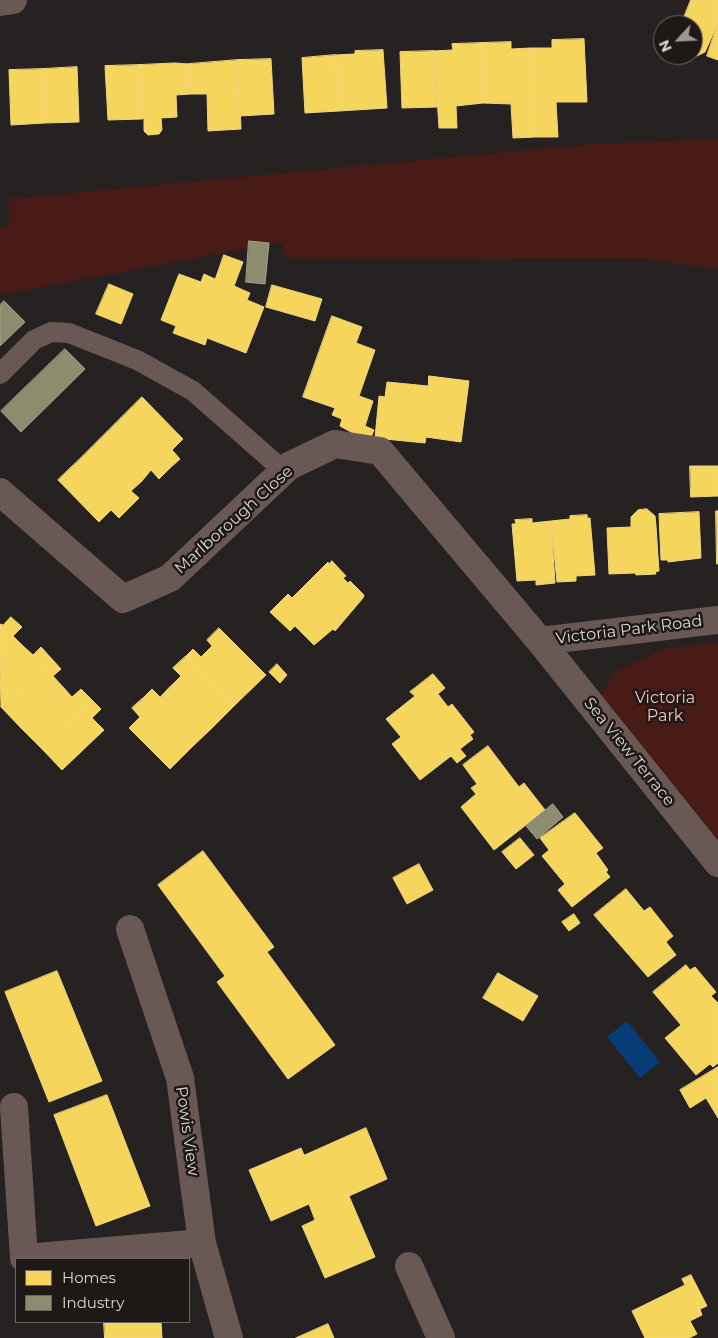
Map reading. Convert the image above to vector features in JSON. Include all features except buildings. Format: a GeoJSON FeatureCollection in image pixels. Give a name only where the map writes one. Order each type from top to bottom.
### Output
{"type":"FeatureCollection","features":[{"type":"Feature","properties":{"kind":"street"},"geometry":{"type":"LineString","coordinates":[[0,2],[13,0]]}},
{"type":"Feature","properties":{"kind":"street","name":"Marlborough Close"},"geometry":{"type":"LineString","coordinates":[[0,492],[123,600],[170,578],[289,466],[335,444],[380,451],[540,641]]}},
{"type":"Feature","properties":{"kind":"street","name":"Victoria Park Road"},"geometry":{"type":"LineString","coordinates":[[540,641],[718,620]]}},
{"type":"Feature","properties":{"kind":"street","name":"Sea View Terrace"},"geometry":{"type":"LineString","coordinates":[[540,641],[718,863]]}},
{"type":"Feature","properties":{"kind":"street","name":"Powis View"},"geometry":{"type":"LineString","coordinates":[[130,929],[180,1078],[202,1243],[229,1338]]}},
{"type":"Feature","properties":{"kind":"street"},"geometry":{"type":"LineString","coordinates":[[14,1107],[24,1258],[202,1243]]}},
{"type":"Feature","properties":{"kind":"street"},"geometry":{"type":"LineString","coordinates":[[409,1266],[441,1338]]}},
{"type":"Feature","properties":{"kind":"lane"},"geometry":{"type":"LineString","coordinates":[[0,374],[34,340],[51,332],[69,333],[137,360],[194,391],[284,470]]}},
{"type":"Feature","properties":{"kind":"green space"},"geometry":{"type":"Polygon","coordinates":[[[718,139],[718,270],[646,259],[285,258],[282,242],[0,295],[0,227],[9,226],[9,199],[590,144],[718,139]]]}},
{"type":"Feature","properties":{"kind":"green space","name":"Victoria Park"},"geometry":{"type":"Polygon","coordinates":[[[718,642],[718,857],[600,695],[615,671],[664,649],[718,642]]]}},
{"type":"Feature","properties":{"kind":"water"},"geometry":{"type":"Polygon","coordinates":[[[627,1021],[660,1062],[640,1078],[607,1037],[627,1021]]]}}]}
